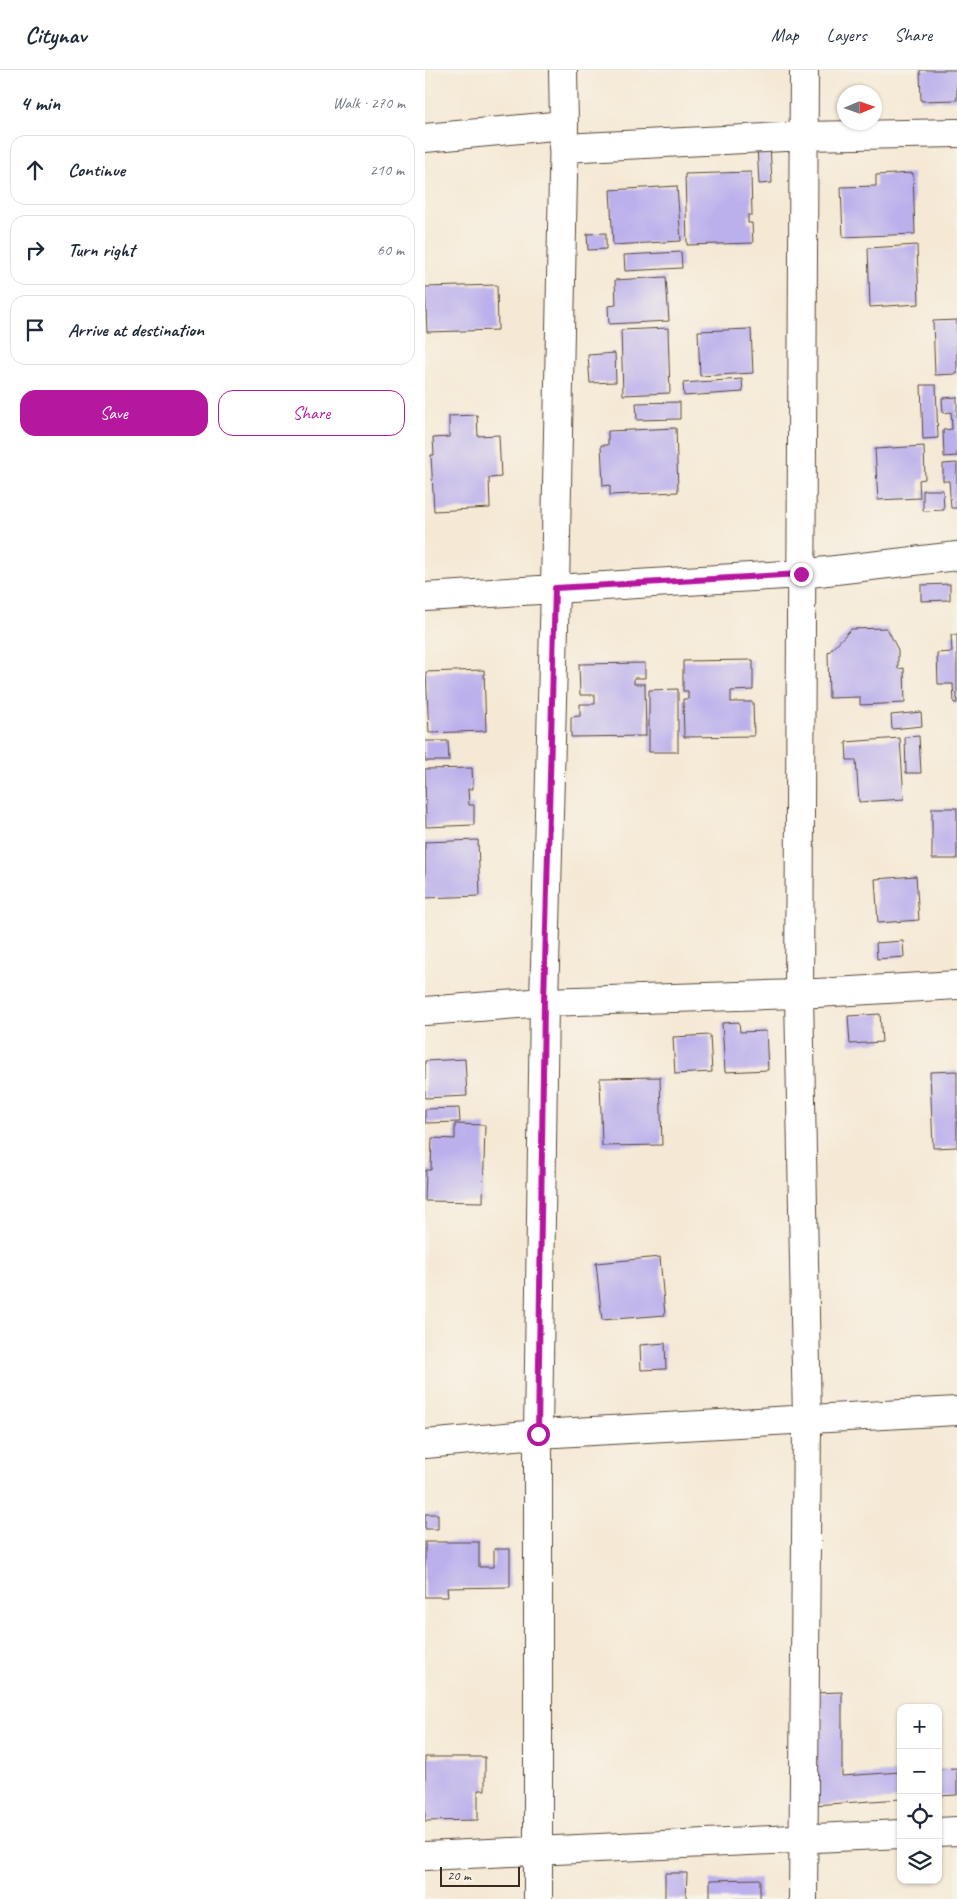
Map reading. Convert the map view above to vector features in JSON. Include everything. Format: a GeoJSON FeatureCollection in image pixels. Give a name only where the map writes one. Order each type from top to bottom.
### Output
{"type":"FeatureCollection","features":[{"type":"Feature","properties":{"kind":"street"},"geometry":{"type":"LineString","coordinates":[[538,1899],[538,1434],[544,1002],[555,588],[563,70]]}},
{"type":"Feature","properties":{"kind":"street"},"geometry":{"type":"LineString","coordinates":[[803,1899],[807,1421],[799,994],[804,70]]}},
{"type":"Feature","properties":{"kind":"street"},"geometry":{"type":"LineString","coordinates":[[425,138],[804,136],[957,133]]}},
{"type":"Feature","properties":{"kind":"street"},"geometry":{"type":"LineString","coordinates":[[425,597],[801,574],[957,556]]}},
{"type":"Feature","properties":{"kind":"street"},"geometry":{"type":"LineString","coordinates":[[425,1011],[544,1002],[799,994],[957,985]]}},
{"type":"Feature","properties":{"kind":"street"},"geometry":{"type":"LineString","coordinates":[[425,1444],[538,1434],[807,1421],[957,1411]]}},
{"type":"Feature","properties":{"kind":"street"},"geometry":{"type":"LineString","coordinates":[[942,1832],[957,1831]]}},
{"type":"Feature","properties":{"kind":"street"},"geometry":{"type":"LineString","coordinates":[[425,1856],[897,1834]]}},
{"type":"Feature","properties":{"kind":"building"},"geometry":{"type":"Polygon","coordinates":[[[920,70],[957,70],[957,100],[921,101],[920,70]]]}},
{"type":"Feature","properties":{"kind":"building"},"geometry":{"type":"Polygon","coordinates":[[[770,144],[772,183],[759,184],[757,145],[770,144]]]}},
{"type":"Feature","properties":{"kind":"building"},"geometry":{"type":"Polygon","coordinates":[[[751,172],[752,215],[748,215],[748,223],[752,223],[753,243],[687,245],[685,174],[751,172]]]}},
{"type":"Feature","properties":{"kind":"building"},"geometry":{"type":"Polygon","coordinates":[[[913,173],[915,234],[843,237],[841,187],[876,186],[876,175],[913,173]]]}},
{"type":"Feature","properties":{"kind":"building"},"geometry":{"type":"Polygon","coordinates":[[[677,186],[681,241],[613,245],[610,190],[677,186]]]}},
{"type":"Feature","properties":{"kind":"building"},"geometry":{"type":"Polygon","coordinates":[[[606,233],[606,249],[588,250],[587,234],[606,233]]]}},
{"type":"Feature","properties":{"kind":"building"},"geometry":{"type":"Polygon","coordinates":[[[917,245],[919,304],[870,307],[868,248],[917,245]]]}},
{"type":"Feature","properties":{"kind":"building"},"geometry":{"type":"Polygon","coordinates":[[[681,252],[682,268],[625,271],[624,255],[681,252]]]}},
{"type":"Feature","properties":{"kind":"building"},"geometry":{"type":"Polygon","coordinates":[[[666,277],[669,321],[609,324],[608,306],[616,305],[615,280],[666,277]]]}},
{"type":"Feature","properties":{"kind":"building"},"geometry":{"type":"Polygon","coordinates":[[[497,285],[498,330],[427,332],[425,287],[497,285]]]}},
{"type":"Feature","properties":{"kind":"building"},"geometry":{"type":"Polygon","coordinates":[[[957,320],[957,374],[935,375],[933,321],[957,320]]]}},
{"type":"Feature","properties":{"kind":"building"},"geometry":{"type":"Polygon","coordinates":[[[668,328],[670,393],[623,395],[621,330],[668,328]]]}},
{"type":"Feature","properties":{"kind":"building"},"geometry":{"type":"Polygon","coordinates":[[[751,329],[753,373],[700,376],[698,331],[751,329]]]}},
{"type":"Feature","properties":{"kind":"building"},"geometry":{"type":"Polygon","coordinates":[[[615,353],[616,382],[590,383],[588,355],[615,353]]]}},
{"type":"Feature","properties":{"kind":"building"},"geometry":{"type":"Polygon","coordinates":[[[742,379],[743,392],[684,396],[683,383],[742,379]]]}},
{"type":"Feature","properties":{"kind":"building"},"geometry":{"type":"Polygon","coordinates":[[[921,385],[936,385],[938,438],[923,439],[921,385]]]}},
{"type":"Feature","properties":{"kind":"building"},"geometry":{"type":"Polygon","coordinates":[[[957,397],[957,456],[944,457],[943,430],[952,429],[951,412],[943,413],[942,398],[957,397]]]}},
{"type":"Feature","properties":{"kind":"building"},"geometry":{"type":"Polygon","coordinates":[[[680,402],[680,419],[637,420],[636,403],[680,402]]]}},
{"type":"Feature","properties":{"kind":"building"},"geometry":{"type":"Polygon","coordinates":[[[477,415],[478,436],[499,435],[501,477],[489,478],[490,508],[434,511],[431,455],[434,455],[433,438],[449,437],[449,416],[477,415]]]}},
{"type":"Feature","properties":{"kind":"building"},"geometry":{"type":"Polygon","coordinates":[[[676,428],[678,492],[610,495],[610,485],[603,486],[601,445],[608,445],[608,431],[676,428]]]}},
{"type":"Feature","properties":{"kind":"building"},"geometry":{"type":"Polygon","coordinates":[[[924,446],[925,479],[919,480],[920,498],[878,500],[875,449],[924,446]]]}},
{"type":"Feature","properties":{"kind":"building"},"geometry":{"type":"Polygon","coordinates":[[[957,463],[957,508],[951,508],[949,481],[943,481],[943,464],[957,463]]]}},
{"type":"Feature","properties":{"kind":"building"},"geometry":{"type":"Polygon","coordinates":[[[923,490],[943,490],[944,510],[923,511],[923,490]]]}},
{"type":"Feature","properties":{"kind":"building"},"geometry":{"type":"Polygon","coordinates":[[[950,584],[950,600],[921,601],[921,585],[950,584]]]}},
{"type":"Feature","properties":{"kind":"building"},"geometry":{"type":"Polygon","coordinates":[[[887,628],[898,650],[898,669],[904,668],[905,703],[860,705],[860,697],[829,698],[828,653],[851,629],[887,628]]]}},
{"type":"Feature","properties":{"kind":"building"},"geometry":{"type":"Polygon","coordinates":[[[951,635],[957,635],[957,703],[954,703],[953,684],[938,684],[937,653],[952,652],[951,635]]]}},
{"type":"Feature","properties":{"kind":"building"},"geometry":{"type":"Polygon","coordinates":[[[753,660],[753,690],[731,691],[731,702],[753,702],[754,736],[684,737],[683,699],[688,699],[688,691],[683,691],[683,661],[753,660]]]}},
{"type":"Feature","properties":{"kind":"building"},"geometry":{"type":"Polygon","coordinates":[[[645,663],[645,678],[634,678],[634,684],[645,684],[646,736],[571,737],[571,717],[580,716],[580,704],[595,704],[595,695],[580,695],[579,664],[645,663]]]}},
{"type":"Feature","properties":{"kind":"building"},"geometry":{"type":"Polygon","coordinates":[[[484,670],[486,731],[429,733],[426,672],[484,670]]]}},
{"type":"Feature","properties":{"kind":"building"},"geometry":{"type":"Polygon","coordinates":[[[678,689],[678,752],[649,752],[649,690],[678,689]]]}},
{"type":"Feature","properties":{"kind":"building"},"geometry":{"type":"Polygon","coordinates":[[[921,712],[922,726],[892,729],[891,715],[921,712]]]}},
{"type":"Feature","properties":{"kind":"building"},"geometry":{"type":"Polygon","coordinates":[[[919,736],[921,773],[906,773],[905,737],[919,736]]]}},
{"type":"Feature","properties":{"kind":"building"},"geometry":{"type":"Polygon","coordinates":[[[900,738],[904,799],[859,802],[856,760],[847,760],[846,742],[900,738]]]}},
{"type":"Feature","properties":{"kind":"building"},"geometry":{"type":"Polygon","coordinates":[[[425,741],[448,741],[449,761],[425,761],[425,741]]]}},
{"type":"Feature","properties":{"kind":"building"},"geometry":{"type":"Polygon","coordinates":[[[472,768],[473,789],[468,789],[469,805],[474,805],[474,825],[426,827],[425,769],[472,768]]]}},
{"type":"Feature","properties":{"kind":"building"},"geometry":{"type":"Polygon","coordinates":[[[932,808],[957,808],[957,859],[932,859],[932,808]]]}},
{"type":"Feature","properties":{"kind":"building"},"geometry":{"type":"Polygon","coordinates":[[[478,840],[480,896],[425,898],[425,842],[478,840]]]}},
{"type":"Feature","properties":{"kind":"building"},"geometry":{"type":"Polygon","coordinates":[[[916,876],[919,920],[878,923],[875,879],[916,876]]]}},
{"type":"Feature","properties":{"kind":"building"},"geometry":{"type":"Polygon","coordinates":[[[903,941],[904,957],[877,959],[876,943],[903,941]]]}},
{"type":"Feature","properties":{"kind":"building"},"geometry":{"type":"Polygon","coordinates":[[[880,1014],[882,1042],[850,1044],[848,1016],[880,1014]]]}},
{"type":"Feature","properties":{"kind":"building"},"geometry":{"type":"Polygon","coordinates":[[[739,1022],[740,1032],[766,1031],[768,1070],[725,1072],[722,1023],[739,1022]]]}},
{"type":"Feature","properties":{"kind":"building"},"geometry":{"type":"Polygon","coordinates":[[[710,1035],[712,1072],[675,1074],[673,1037],[710,1035]]]}},
{"type":"Feature","properties":{"kind":"building"},"geometry":{"type":"Polygon","coordinates":[[[465,1059],[467,1096],[425,1098],[425,1061],[465,1059]]]}},
{"type":"Feature","properties":{"kind":"building"},"geometry":{"type":"Polygon","coordinates":[[[957,1071],[957,1147],[933,1148],[930,1072],[957,1071]]]}},
{"type":"Feature","properties":{"kind":"building"},"geometry":{"type":"Polygon","coordinates":[[[660,1077],[662,1145],[602,1146],[600,1078],[660,1077]]]}},
{"type":"Feature","properties":{"kind":"building"},"geometry":{"type":"Polygon","coordinates":[[[459,1108],[460,1122],[425,1123],[425,1109],[459,1108]]]}},
{"type":"Feature","properties":{"kind":"building"},"geometry":{"type":"Polygon","coordinates":[[[455,1124],[485,1125],[483,1202],[425,1201],[426,1170],[431,1170],[432,1138],[455,1139],[455,1124]]]}},
{"type":"Feature","properties":{"kind":"building"},"geometry":{"type":"Polygon","coordinates":[[[660,1257],[665,1315],[602,1320],[596,1263],[660,1257]]]}},
{"type":"Feature","properties":{"kind":"building"},"geometry":{"type":"Polygon","coordinates":[[[665,1343],[666,1369],[641,1370],[640,1345],[665,1343]]]}},
{"type":"Feature","properties":{"kind":"building"},"geometry":{"type":"Polygon","coordinates":[[[425,1514],[438,1514],[438,1529],[425,1529],[425,1514]]]}},
{"type":"Feature","properties":{"kind":"building"},"geometry":{"type":"Polygon","coordinates":[[[425,1542],[479,1542],[479,1567],[494,1567],[494,1549],[510,1549],[510,1587],[447,1588],[448,1597],[425,1597],[425,1542]]]}},
{"type":"Feature","properties":{"kind":"building"},"geometry":{"type":"Polygon","coordinates":[[[842,1692],[842,1776],[897,1772],[897,1799],[813,1805],[812,1693],[842,1692]]]}},
{"type":"Feature","properties":{"kind":"building"},"geometry":{"type":"Polygon","coordinates":[[[425,1757],[485,1757],[485,1790],[478,1790],[478,1820],[425,1821],[425,1757]]]}},
{"type":"Feature","properties":{"kind":"building"},"geometry":{"type":"Polygon","coordinates":[[[957,1768],[957,1795],[942,1796],[942,1769],[957,1768]]]}},
{"type":"Feature","properties":{"kind":"building"},"geometry":{"type":"Polygon","coordinates":[[[665,1873],[687,1873],[686,1899],[665,1899],[665,1873]]]}},
{"type":"Feature","properties":{"kind":"building"},"geometry":{"type":"Polygon","coordinates":[[[760,1879],[760,1899],[710,1899],[710,1880],[760,1879]]]}},
{"type":"Feature","properties":{"kind":"route"},"geometry":{"type":"LineString","coordinates":[[538,1434],[544,1002],[555,588],[801,574]]}}]}
